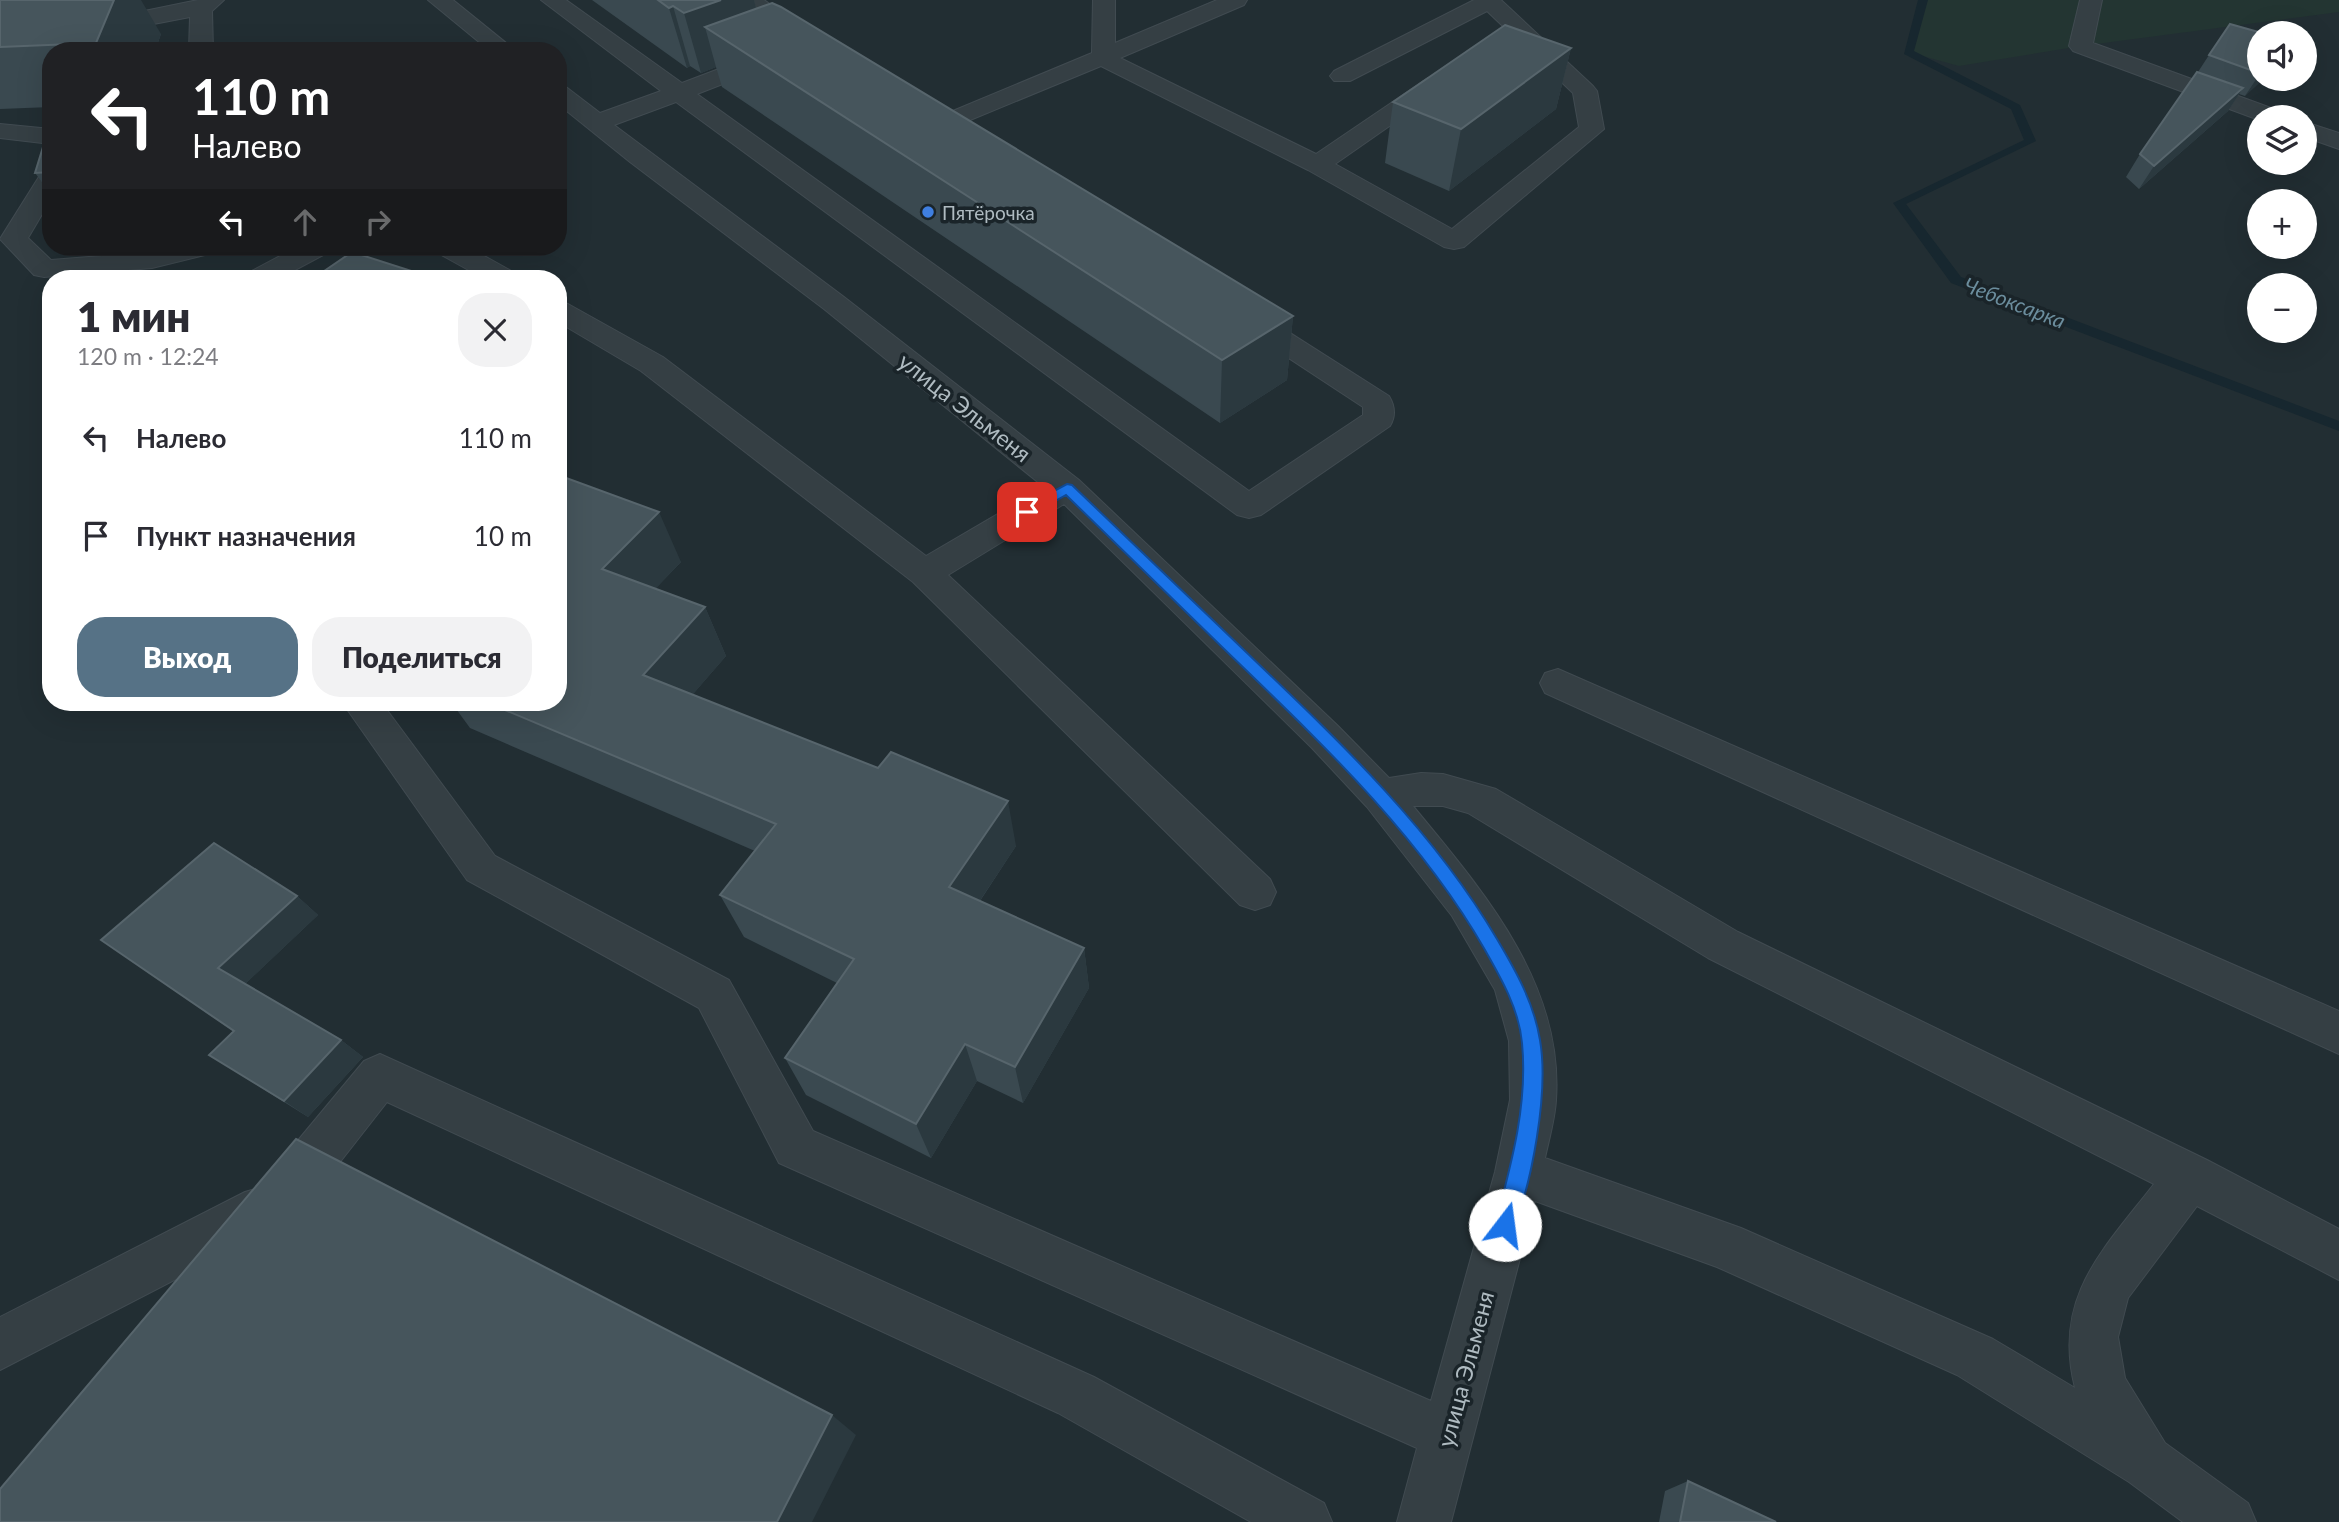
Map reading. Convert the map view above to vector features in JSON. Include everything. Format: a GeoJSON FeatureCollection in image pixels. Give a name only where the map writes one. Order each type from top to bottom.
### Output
{"type":"FeatureCollection","features":[{"type":"Feature","properties":{"kind":"street"},"geometry":{"type":"LineString","coordinates":[[439,0],[493,42]]}},
{"type":"Feature","properties":{"kind":"street"},"geometry":{"type":"LineString","coordinates":[[552,0],[1249,507],[1379,419],[1378,403],[1226,305]]}},
{"type":"Feature","properties":{"kind":"street"},"geometry":{"type":"LineString","coordinates":[[597,123],[818,45],[749,0]]}},
{"type":"Feature","properties":{"kind":"street"},"geometry":{"type":"LineString","coordinates":[[1103,58],[1104,0]]}},
{"type":"Feature","properties":{"kind":"street"},"geometry":{"type":"LineString","coordinates":[[901,96],[957,131],[1103,58],[1236,0]]}},
{"type":"Feature","properties":{"kind":"street"},"geometry":{"type":"LineString","coordinates":[[1103,58],[1317,165],[1454,241],[1592,129],[1585,91],[1489,0],[1342,76]]}},
{"type":"Feature","properties":{"kind":"street"},"geometry":{"type":"LineString","coordinates":[[2091,0],[2081,46],[2247,107]]}},
{"type":"Feature","properties":{"kind":"street"},"geometry":{"type":"LineString","coordinates":[[0,51],[11,45],[207,4],[202,42]]}},
{"type":"Feature","properties":{"kind":"street"},"geometry":{"type":"LineString","coordinates":[[1513,54],[1539,48]]}},
{"type":"Feature","properties":{"kind":"street"},"geometry":{"type":"LineString","coordinates":[[1317,165],[1460,66]]}},
{"type":"Feature","properties":{"kind":"street","name":"улица Эльменя"},"geometry":{"type":"LineString","coordinates":[[567,104],[597,123],[834,303],[1067,488],[1325,737],[1381,796],[1467,903],[1515,985],[1531,1041],[1532,1088],[1519,1172],[1424,1522]]}},
{"type":"Feature","properties":{"kind":"street"},"geometry":{"type":"LineString","coordinates":[[0,131],[42,136]]}},
{"type":"Feature","properties":{"kind":"street"},"geometry":{"type":"LineString","coordinates":[[2317,133],[2339,141]]}},
{"type":"Feature","properties":{"kind":"street"},"geometry":{"type":"LineString","coordinates":[[42,192],[14,239],[44,269],[152,260],[168,256]]}},
{"type":"Feature","properties":{"kind":"street"},"geometry":{"type":"LineString","coordinates":[[275,270],[300,256]]}},
{"type":"Feature","properties":{"kind":"street"},"geometry":{"type":"LineString","coordinates":[[464,256],[489,270]]}},
{"type":"Feature","properties":{"kind":"street"},"geometry":{"type":"LineString","coordinates":[[567,315],[653,364],[925,573],[1255,892]]}},
{"type":"Feature","properties":{"kind":"street"},"geometry":{"type":"LineString","coordinates":[[925,573],[986,534],[1067,488]]}},
{"type":"Feature","properties":{"kind":"street"},"geometry":{"type":"LineString","coordinates":[[1558,683],[2339,1033]]}},
{"type":"Feature","properties":{"kind":"street"},"geometry":{"type":"LineString","coordinates":[[367,711],[481,868],[714,994],[796,1147],[1448,1435]]}},
{"type":"Feature","properties":{"kind":"street"},"geometry":{"type":"LineString","coordinates":[[1381,796],[1414,788],[1451,790],[1482,801],[1723,945],[2190,1177],[2339,1255]]}},
{"type":"Feature","properties":{"kind":"street"},"geometry":{"type":"LineString","coordinates":[[211,1286],[380,1076],[1076,1395],[1305,1522]]}},
{"type":"Feature","properties":{"kind":"street"},"geometry":{"type":"LineString","coordinates":[[1519,1172],[1724,1245],[1975,1357],[2148,1463],[2229,1522]]}},
{"type":"Feature","properties":{"kind":"street"},"geometry":{"type":"LineString","coordinates":[[2148,1463],[2100,1386],[2093,1337],[2106,1286],[2190,1177]]}},
{"type":"Feature","properties":{"kind":"street"},"geometry":{"type":"LineString","coordinates":[[0,1344],[280,1200]]}},
{"type":"Feature","properties":{"kind":"green space"},"geometry":{"type":"Polygon","coordinates":[[[1923,0],[2339,0],[2339,12],[2271,21],[2247,21],[2247,24],[2081,46],[1959,66],[1908,52],[1923,0]]]}},
{"type":"Feature","properties":{"kind":"building"},"geometry":{"type":"Polygon","coordinates":[[[0,0],[114,0],[96,42],[42,42],[42,45],[0,47],[0,0]]]}},
{"type":"Feature","properties":{"kind":"building"},"geometry":{"type":"Polygon","coordinates":[[[658,0],[721,0],[684,13],[673,6],[669,8],[658,0]]]}},
{"type":"Feature","properties":{"kind":"building"},"geometry":{"type":"Polygon","coordinates":[[[772,3],[1293,316],[1222,360],[705,27],[772,3]]]}},
{"type":"Feature","properties":{"kind":"building"},"geometry":{"type":"Polygon","coordinates":[[[2230,24],[2247,29],[2247,69],[2209,55],[2230,24]]]}},
{"type":"Feature","properties":{"kind":"building"},"geometry":{"type":"Polygon","coordinates":[[[1505,25],[1571,48],[1461,129],[1393,102],[1505,25]]]}},
{"type":"Feature","properties":{"kind":"building"},"geometry":{"type":"Polygon","coordinates":[[[2197,72],[2243,88],[2154,166],[2140,154],[2197,72]]]}},
{"type":"Feature","properties":{"kind":"building"},"geometry":{"type":"Polygon","coordinates":[[[42,150],[42,173],[35,173],[42,150]]]}},
{"type":"Feature","properties":{"kind":"building"},"geometry":{"type":"Polygon","coordinates":[[[346,256],[365,256],[408,270],[326,270],[346,256]]]}},
{"type":"Feature","properties":{"kind":"building"},"geometry":{"type":"Polygon","coordinates":[[[567,478],[659,512],[602,569],[705,607],[643,675],[878,768],[891,752],[1008,801],[949,887],[1084,948],[1015,1067],[965,1044],[916,1124],[785,1058],[854,959],[720,895],[776,824],[507,711],[567,711],[567,478]]]}},
{"type":"Feature","properties":{"kind":"building"},"geometry":{"type":"Polygon","coordinates":[[[214,843],[297,896],[218,968],[341,1040],[284,1101],[209,1055],[234,1031],[101,940],[214,843]]]}},
{"type":"Feature","properties":{"kind":"building"},"geometry":{"type":"Polygon","coordinates":[[[296,1139],[832,1415],[777,1522],[0,1522],[0,1489],[296,1139]]]}},
{"type":"Feature","properties":{"kind":"building"},"geometry":{"type":"Polygon","coordinates":[[[1688,1481],[1776,1522],[1680,1522],[1688,1481]]]}},
{"type":"Feature","properties":{"kind":"waterway","name":"Чебоксарка"},"geometry":{"type":"LineString","coordinates":[[1923,0],[1908,52],[2016,107],[2030,141],[1899,203],[1956,280],[2339,426]]}},
{"type":"Feature","properties":{"kind":"place","name":"Пятёрочка"},"geometry":{"type":"Point","coordinates":[928,212]}},
{"type":"Feature","properties":{"kind":"route"},"geometry":{"type":"LineString","coordinates":[[1027,512],[1067,488],[1325,737],[1381,796],[1467,903],[1515,985],[1531,1041],[1532,1101],[1519,1172],[1505,1225]]}}]}
